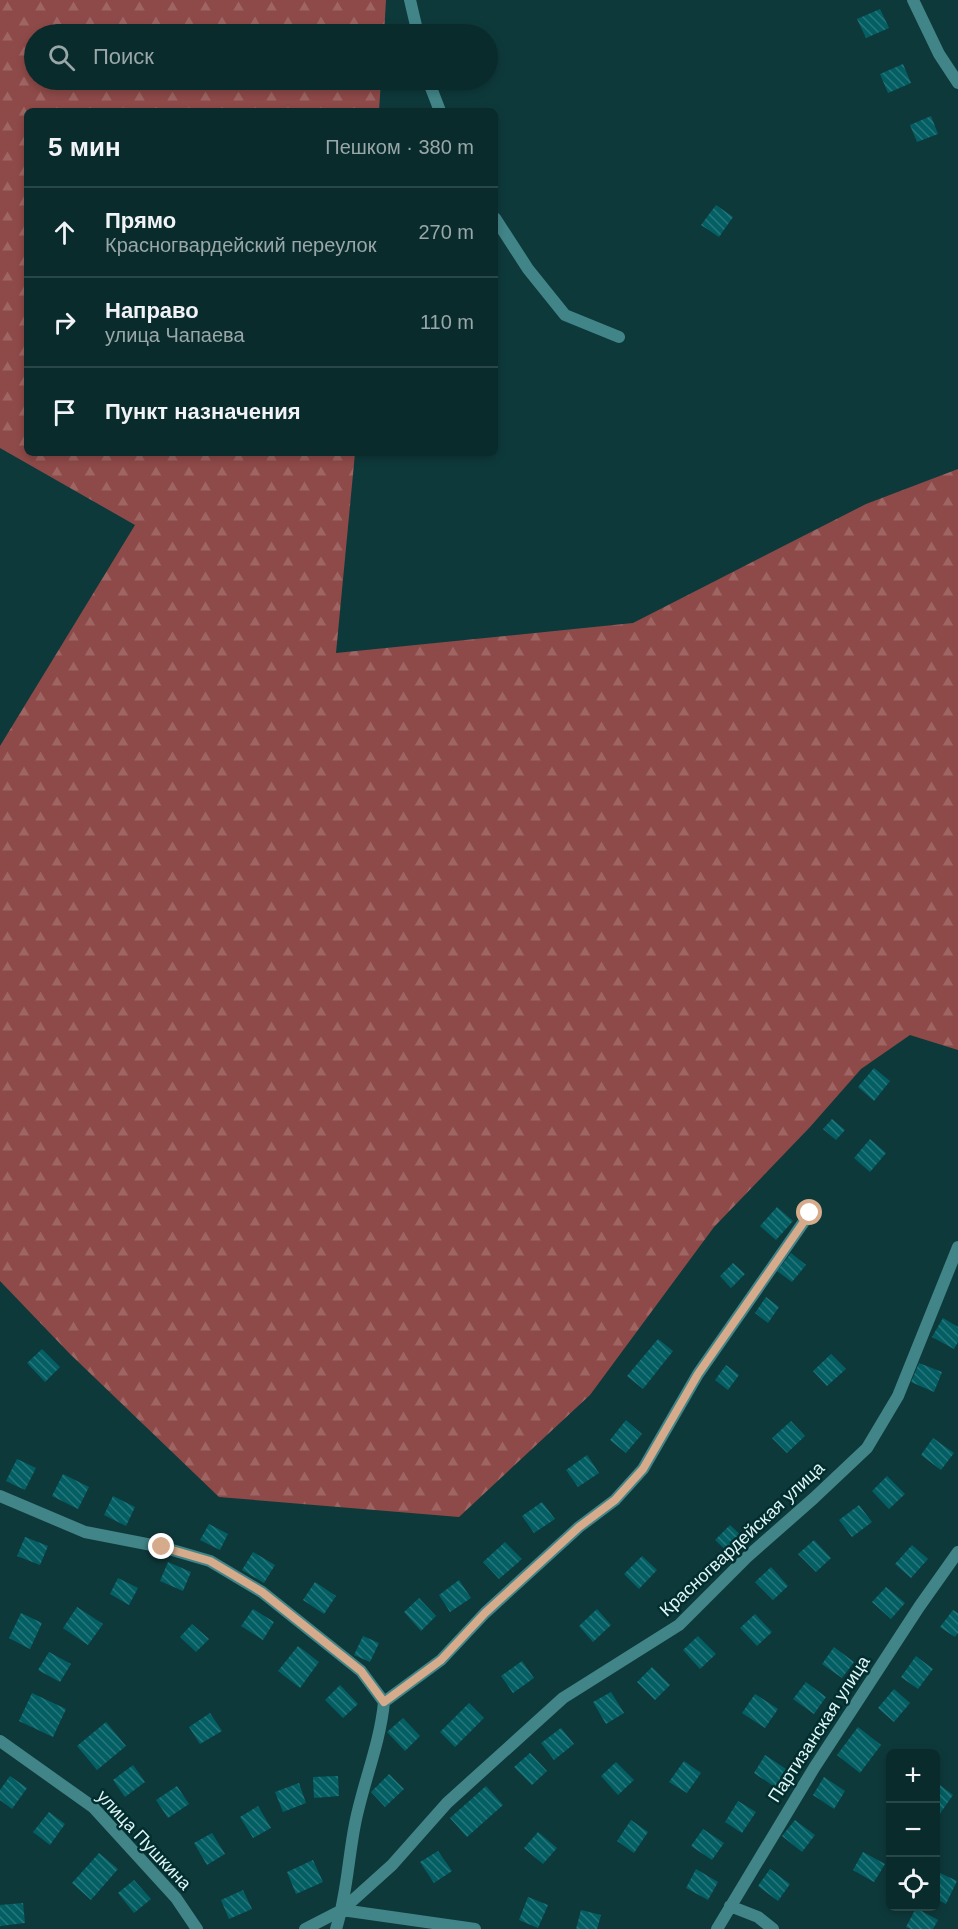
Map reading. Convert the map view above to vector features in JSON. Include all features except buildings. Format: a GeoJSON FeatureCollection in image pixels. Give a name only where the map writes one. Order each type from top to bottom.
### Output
{"type":"FeatureCollection","features":[{"type":"Feature","properties":{"kind":"street"},"geometry":{"type":"LineString","coordinates":[[410,0],[416,24]]}},
{"type":"Feature","properties":{"kind":"street"},"geometry":{"type":"LineString","coordinates":[[913,0],[939,54],[958,83]]}},
{"type":"Feature","properties":{"kind":"street"},"geometry":{"type":"LineString","coordinates":[[432,90],[439,108]]}},
{"type":"Feature","properties":{"kind":"street"},"geometry":{"type":"LineString","coordinates":[[498,223],[528,269],[565,315],[619,337]]}},
{"type":"Feature","properties":{"kind":"street"},"geometry":{"type":"LineString","coordinates":[[384,1702],[441,1660],[485,1613],[579,1527],[615,1500],[643,1469],[698,1374],[810,1213]]}},
{"type":"Feature","properties":{"kind":"street","name":"Красногвардейская улица"},"geometry":{"type":"LineString","coordinates":[[305,1929],[342,1910],[392,1865],[447,1803],[562,1698],[679,1625],[747,1557],[867,1448],[898,1396],[958,1247]]}},
{"type":"Feature","properties":{"kind":"street"},"geometry":{"type":"LineString","coordinates":[[0,1496],[85,1532],[162,1547],[210,1561],[262,1592],[361,1671],[384,1702],[382,1725],[355,1823],[342,1910],[336,1929]]}},
{"type":"Feature","properties":{"kind":"street","name":"Партизанская улица"},"geometry":{"type":"LineString","coordinates":[[717,1929],[814,1768],[919,1607],[958,1552]]}},
{"type":"Feature","properties":{"kind":"street","name":"улица Пушкина"},"geometry":{"type":"LineString","coordinates":[[0,1741],[93,1807],[176,1898],[197,1929]]}},
{"type":"Feature","properties":{"kind":"street"},"geometry":{"type":"LineString","coordinates":[[730,1906],[758,1917],[773,1929]]}},
{"type":"Feature","properties":{"kind":"street"},"geometry":{"type":"LineString","coordinates":[[342,1910],[475,1929]]}},
{"type":"Feature","properties":{"kind":"green space"},"geometry":{"type":"Polygon","coordinates":[[[0,0],[386,0],[385,24],[24,24],[24,90],[380,90],[379,108],[24,108],[24,456],[355,456],[336,653],[633,623],[866,504],[958,469],[958,1050],[910,1035],[861,1069],[810,1127],[714,1227],[590,1395],[459,1517],[219,1497],[70,1354],[0,1281],[0,746],[135,525],[0,448],[0,0]]]}},
{"type":"Feature","properties":{"kind":"route"},"geometry":{"type":"LineString","coordinates":[[162,1547],[210,1561],[262,1592],[361,1671],[384,1702],[441,1660],[485,1613],[579,1527],[615,1500],[643,1469],[698,1374],[810,1213]]}}]}
